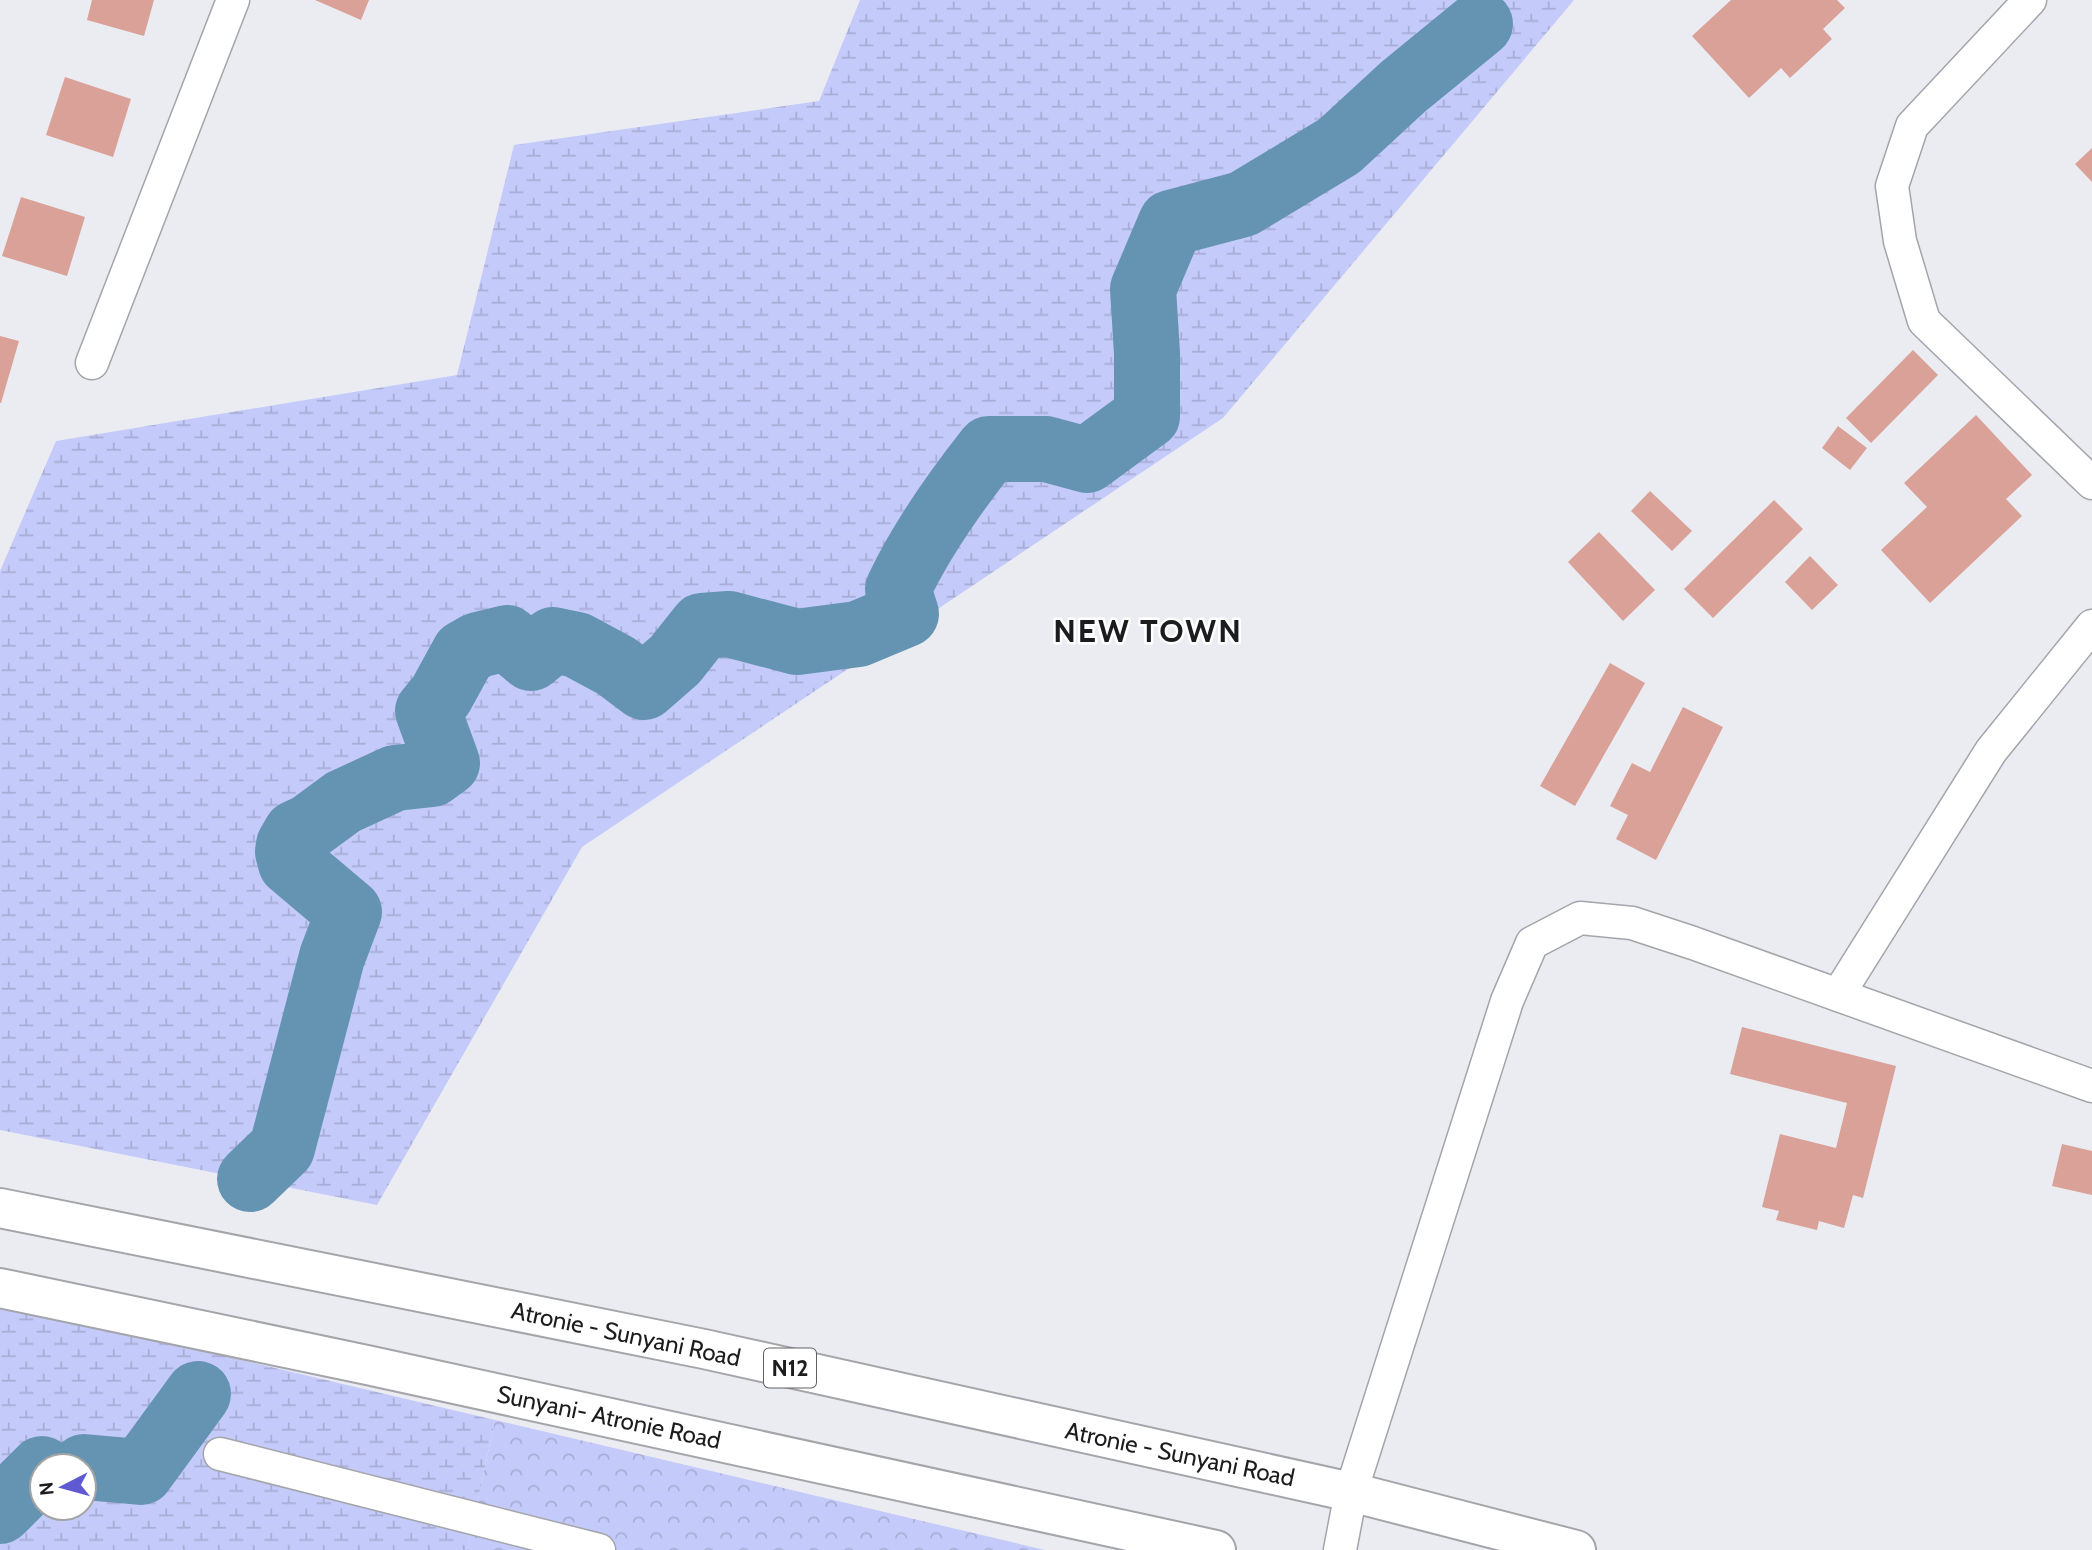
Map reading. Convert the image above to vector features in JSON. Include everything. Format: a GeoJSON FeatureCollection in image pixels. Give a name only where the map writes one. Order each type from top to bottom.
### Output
{"type":"FeatureCollection","features":[{"type":"Feature","properties":{"kind":"highway","name":"Atronie - Sunyani Road"},"geometry":{"type":"LineString","coordinates":[[0,1208],[704,1349],[1351,1492],[1576,1550]]}},
{"type":"Feature","properties":{"kind":"highway","name":"Sunyani- Atronie Road"},"geometry":{"type":"LineString","coordinates":[[0,1288],[1216,1550]]}},
{"type":"Feature","properties":{"kind":"street"},"geometry":{"type":"LineString","coordinates":[[92,363],[233,0]]}},
{"type":"Feature","properties":{"kind":"street"},"geometry":{"type":"LineString","coordinates":[[2030,0],[1912,126],[1892,186],[1900,241],[1924,321],[2092,483]]}},
{"type":"Feature","properties":{"kind":"street"},"geometry":{"type":"LineString","coordinates":[[1838,995],[1991,751],[2092,626]]}},
{"type":"Feature","properties":{"kind":"street"},"geometry":{"type":"LineString","coordinates":[[1340,1550],[1351,1492],[1507,1000],[1532,943],[1580,918],[1632,923],[2092,1086]]}},
{"type":"Feature","properties":{"kind":"street"},"geometry":{"type":"LineString","coordinates":[[220,1454],[598,1550]]}},
{"type":"Feature","properties":{"kind":"green space"},"geometry":{"type":"Polygon","coordinates":[[[860,0],[1574,0],[1223,418],[582,847],[377,1205],[0,1130],[0,571],[56,441],[457,375],[514,145],[819,101],[860,0]]]}},
{"type":"Feature","properties":{"kind":"green space"},"geometry":{"type":"Polygon","coordinates":[[[0,1303],[495,1420],[467,1550],[0,1550],[0,1303]]]}},
{"type":"Feature","properties":{"kind":"green space"},"geometry":{"type":"Polygon","coordinates":[[[495,1420],[1045,1550],[467,1550],[495,1420]]]}},
{"type":"Feature","properties":{"kind":"building"},"geometry":{"type":"Polygon","coordinates":[[[92,0],[154,0],[144,36],[87,20],[92,0]]]}},
{"type":"Feature","properties":{"kind":"building"},"geometry":{"type":"Polygon","coordinates":[[[315,0],[369,0],[361,20],[315,0]]]}},
{"type":"Feature","properties":{"kind":"building"},"geometry":{"type":"Polygon","coordinates":[[[1731,0],[1837,0],[1845,8],[1823,29],[1832,39],[1790,78],[1781,68],[1749,98],[1692,36],[1731,0]]]}},
{"type":"Feature","properties":{"kind":"building"},"geometry":{"type":"Polygon","coordinates":[[[65,77],[131,99],[113,157],[46,135],[65,77]]]}},
{"type":"Feature","properties":{"kind":"building"},"geometry":{"type":"Polygon","coordinates":[[[2092,148],[2092,182],[2075,164],[2092,148]]]}},
{"type":"Feature","properties":{"kind":"building"},"geometry":{"type":"Polygon","coordinates":[[[21,197],[85,217],[67,276],[2,256],[21,197]]]}},
{"type":"Feature","properties":{"kind":"building"},"geometry":{"type":"Polygon","coordinates":[[[0,336],[19,341],[1,403],[0,403],[0,336]]]}},
{"type":"Feature","properties":{"kind":"building"},"geometry":{"type":"Polygon","coordinates":[[[1913,350],[1938,375],[1871,443],[1846,418],[1913,350]]]}},
{"type":"Feature","properties":{"kind":"building"},"geometry":{"type":"Polygon","coordinates":[[[1976,415],[2032,475],[2006,499],[2022,516],[1930,603],[1881,550],[1927,507],[1904,483],[1976,415]]]}},
{"type":"Feature","properties":{"kind":"building"},"geometry":{"type":"Polygon","coordinates":[[[1838,426],[1867,448],[1850,470],[1822,448],[1838,426]]]}},
{"type":"Feature","properties":{"kind":"building"},"geometry":{"type":"Polygon","coordinates":[[[1650,491],[1692,531],[1672,551],[1631,511],[1650,491]]]}},
{"type":"Feature","properties":{"kind":"building"},"geometry":{"type":"Polygon","coordinates":[[[1774,500],[1803,529],[1713,618],[1684,589],[1774,500]]]}},
{"type":"Feature","properties":{"kind":"building"},"geometry":{"type":"Polygon","coordinates":[[[1599,532],[1655,590],[1623,621],[1568,562],[1599,532]]]}},
{"type":"Feature","properties":{"kind":"building"},"geometry":{"type":"Polygon","coordinates":[[[1810,556],[1838,585],[1812,610],[1785,582],[1810,556]]]}},
{"type":"Feature","properties":{"kind":"building"},"geometry":{"type":"Polygon","coordinates":[[[1610,663],[1645,683],[1575,806],[1540,786],[1610,663]]]}},
{"type":"Feature","properties":{"kind":"building"},"geometry":{"type":"Polygon","coordinates":[[[1683,707],[1723,727],[1656,860],[1616,839],[1628,815],[1610,806],[1632,763],[1650,772],[1683,707]]]}},
{"type":"Feature","properties":{"kind":"building"},"geometry":{"type":"Polygon","coordinates":[[[1742,1027],[1896,1066],[1863,1198],[1853,1195],[1844,1228],[1819,1221],[1817,1230],[1776,1220],[1779,1211],[1762,1207],[1780,1134],[1836,1148],[1847,1103],[1730,1074],[1742,1027]]]}},
{"type":"Feature","properties":{"kind":"building"},"geometry":{"type":"Polygon","coordinates":[[[2062,1144],[2092,1151],[2092,1195],[2052,1186],[2062,1144]]]}},
{"type":"Feature","properties":{"kind":"waterway"},"geometry":{"type":"LineString","coordinates":[[250,1179],[282,1148],[332,957],[349,912],[291,863],[289,845],[296,833],[309,827],[343,802],[395,778],[432,774],[447,763],[428,711],[441,695],[464,653],[478,645],[507,638],[531,658],[553,640],[577,645],[616,666],[644,687],[675,660],[702,626],[729,624],[797,642],[858,634],[906,614],[898,589],[907,570],[940,516],[989,449],[1046,449],[1087,460],[1147,416],[1143,289],[1171,223],[1243,204],[1339,146],[1403,87],[1480,24]]}},
{"type":"Feature","properties":{"kind":"waterway"},"geometry":{"type":"LineString","coordinates":[[98,1468],[141,1472],[198,1394]]}},
{"type":"Feature","properties":{"kind":"waterway"},"geometry":{"type":"LineString","coordinates":[[0,1511],[28,1483]]}},
{"type":"Feature","properties":{"kind":"district","name":"NEW TOWN"},"geometry":{"type":"Point","coordinates":[1148,630]}}]}
